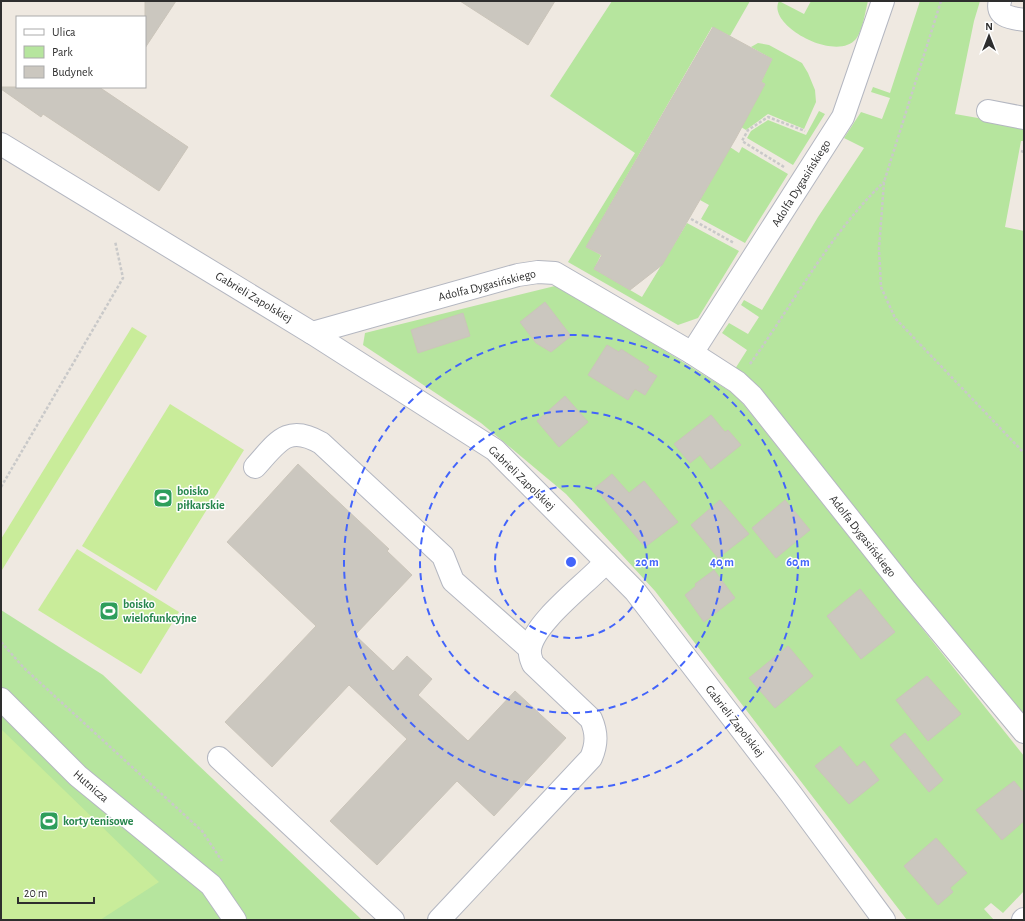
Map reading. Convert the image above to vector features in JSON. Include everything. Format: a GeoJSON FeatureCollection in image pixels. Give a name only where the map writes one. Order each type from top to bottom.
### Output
{"type":"FeatureCollection","features":[{"type":"Feature","properties":{"kind":"street","name":"Adolfa Dygasińskiego"},"geometry":{"type":"LineString","coordinates":[[692,353],[843,117],[883,1]]}},
{"type":"Feature","properties":{"kind":"street"},"geometry":{"type":"LineString","coordinates":[[1000,1],[998,6],[1000,13],[1004,16],[1024,20]]}},
{"type":"Feature","properties":{"kind":"street"},"geometry":{"type":"LineString","coordinates":[[988,111],[1024,118]]}},
{"type":"Feature","properties":{"kind":"street","name":"Gabrieli Zapolskiej"},"geometry":{"type":"LineString","coordinates":[[1,144],[312,332],[495,450],[635,591],[791,794],[884,920]]}},
{"type":"Feature","properties":{"kind":"street","name":"Adolfa Dygasińskiego"},"geometry":{"type":"LineString","coordinates":[[312,332],[518,275],[546,272],[555,273],[692,353],[737,382],[752,396],[906,590],[1024,732]]}},
{"type":"Feature","properties":{"kind":"street"},"geometry":{"type":"LineString","coordinates":[[255,467],[279,440],[287,435],[300,434],[311,437],[321,443],[443,556],[453,581],[530,649]]}},
{"type":"Feature","properties":{"kind":"street"},"geometry":{"type":"LineString","coordinates":[[439,920],[591,758],[595,749],[595,728],[591,719],[533,664],[530,657],[530,649],[542,626],[606,562]]}},
{"type":"Feature","properties":{"kind":"street","name":"Hutnicza"},"geometry":{"type":"LineString","coordinates":[[1,699],[78,776],[211,885],[235,920]]}},
{"type":"Feature","properties":{"kind":"street"},"geometry":{"type":"LineString","coordinates":[[219,758],[393,920]]}},
{"type":"Feature","properties":{"kind":"path"},"geometry":{"type":"LineString","coordinates":[[941,1],[884,182],[879,249],[881,288],[895,318],[1024,453]]}},
{"type":"Feature","properties":{"kind":"path"},"geometry":{"type":"LineString","coordinates":[[742,141],[787,168]]}},
{"type":"Feature","properties":{"kind":"path"},"geometry":{"type":"LineString","coordinates":[[737,382],[834,240],[866,199],[884,182]]}},
{"type":"Feature","properties":{"kind":"path"},"geometry":{"type":"LineString","coordinates":[[691,219],[738,245]]}},
{"type":"Feature","properties":{"kind":"path"},"geometry":{"type":"LineString","coordinates":[[1,487],[123,278],[114,235]]}},
{"type":"Feature","properties":{"kind":"path"},"geometry":{"type":"LineString","coordinates":[[1,642],[24,668],[202,831],[223,863]]}},
{"type":"Feature","properties":{"kind":"green space"},"geometry":{"type":"Polygon","coordinates":[[[612,1],[750,1],[730,36],[712,27],[586,247],[601,255],[594,269],[642,297],[687,223],[739,251],[698,318],[678,325],[568,262],[635,153],[550,96],[612,1]]]}},
{"type":"Feature","properties":{"kind":"green space"},"geometry":{"type":"Polygon","coordinates":[[[779,1],[804,14],[811,1],[868,1],[862,26],[856,39],[846,45],[834,47],[819,44],[792,30],[783,20],[778,11],[779,1]]]}},
{"type":"Feature","properties":{"kind":"green space"},"geometry":{"type":"Polygon","coordinates":[[[920,1],[980,1],[974,21],[955,114],[1024,126],[1024,141],[1021,141],[1005,227],[1024,231],[1024,720],[735,369],[747,350],[722,333],[729,323],[748,334],[759,317],[741,305],[744,300],[762,310],[818,217],[864,148],[844,138],[861,112],[882,119],[890,98],[871,92],[873,87],[890,93],[920,1]]]}},
{"type":"Feature","properties":{"kind":"green space"},"geometry":{"type":"Polygon","coordinates":[[[758,43],[769,45],[802,63],[808,73],[815,90],[816,102],[804,129],[768,114],[746,130],[741,127],[765,84],[761,82],[772,59],[751,47],[758,43]]]}},
{"type":"Feature","properties":{"kind":"green space"},"geometry":{"type":"Polygon","coordinates":[[[819,111],[825,114],[793,165],[747,138],[751,131],[768,120],[806,135],[819,111]]]}},
{"type":"Feature","properties":{"kind":"green space"},"geometry":{"type":"Polygon","coordinates":[[[730,147],[739,153],[742,147],[788,174],[745,243],[701,219],[709,205],[700,200],[730,147]]]}},
{"type":"Feature","properties":{"kind":"green space"},"geometry":{"type":"Polygon","coordinates":[[[559,285],[736,395],[1024,756],[1024,891],[1003,913],[991,903],[984,909],[994,920],[907,920],[655,591],[566,494],[481,423],[363,345],[365,333],[559,285]]]}},
{"type":"Feature","properties":{"kind":"green space"},"geometry":{"type":"Polygon","coordinates":[[[132,327],[147,336],[2,570],[1,539],[132,327]]]}},
{"type":"Feature","properties":{"kind":"green space","name":"boisko piłkarskie"},"geometry":{"type":"Polygon","coordinates":[[[170,404],[244,450],[156,591],[82,546],[170,404]]]}},
{"type":"Feature","properties":{"kind":"green space","name":"boisko wielofunkcyjne"},"geometry":{"type":"Polygon","coordinates":[[[77,549],[179,612],[141,674],[38,610],[77,549]]]}},
{"type":"Feature","properties":{"kind":"green space"},"geometry":{"type":"Polygon","coordinates":[[[1,610],[103,675],[362,920],[1,920],[1,610]]]}},
{"type":"Feature","properties":{"kind":"green space","name":"korty tenisowe"},"geometry":{"type":"Polygon","coordinates":[[[1,729],[159,882],[100,920],[1,920],[1,729]]]}},
{"type":"Feature","properties":{"kind":"building"},"geometry":{"type":"Polygon","coordinates":[[[145,1],[176,1],[146,46],[145,1]]]}},
{"type":"Feature","properties":{"kind":"building"},"geometry":{"type":"Polygon","coordinates":[[[460,1],[555,1],[528,45],[460,1]]]}},
{"type":"Feature","properties":{"kind":"building"},"geometry":{"type":"Polygon","coordinates":[[[713,27],[772,59],[761,82],[765,84],[736,138],[662,265],[630,290],[594,269],[602,255],[586,247],[713,27]]]}},
{"type":"Feature","properties":{"kind":"building"},"geometry":{"type":"Polygon","coordinates":[[[1,87],[100,88],[188,147],[159,191],[43,114],[41,117],[1,89],[1,87]]]}},
{"type":"Feature","properties":{"kind":"building"},"geometry":{"type":"Polygon","coordinates":[[[545,302],[571,336],[551,352],[536,343],[520,322],[545,302]]]}},
{"type":"Feature","properties":{"kind":"building"},"geometry":{"type":"Polygon","coordinates":[[[463,313],[470,336],[418,353],[411,330],[463,313]]]}},
{"type":"Feature","properties":{"kind":"building"},"geometry":{"type":"Polygon","coordinates":[[[607,345],[619,352],[621,349],[649,367],[647,370],[657,376],[645,395],[635,389],[628,400],[588,375],[607,345]]]}},
{"type":"Feature","properties":{"kind":"building"},"geometry":{"type":"Polygon","coordinates":[[[565,396],[588,422],[559,447],[537,421],[565,396]]]}},
{"type":"Feature","properties":{"kind":"building"},"geometry":{"type":"Polygon","coordinates":[[[711,415],[725,432],[728,430],[741,445],[711,469],[700,455],[690,463],[674,444],[711,415]]]}},
{"type":"Feature","properties":{"kind":"building"},"geometry":{"type":"Polygon","coordinates":[[[298,464],[389,549],[387,551],[412,575],[355,635],[393,671],[407,656],[432,679],[418,695],[468,741],[515,691],[566,738],[494,816],[457,781],[377,865],[330,821],[407,739],[349,685],[272,767],[225,722],[316,626],[227,542],[298,464]]]}},
{"type":"Feature","properties":{"kind":"building"},"geometry":{"type":"Polygon","coordinates":[[[612,474],[629,493],[644,481],[678,522],[645,547],[595,488],[612,474]]]}},
{"type":"Feature","properties":{"kind":"building"},"geometry":{"type":"Polygon","coordinates":[[[720,500],[749,534],[718,558],[691,525],[720,500]]]}},
{"type":"Feature","properties":{"kind":"building"},"geometry":{"type":"Polygon","coordinates":[[[785,500],[810,530],[776,558],[752,528],[785,500]]]}},
{"type":"Feature","properties":{"kind":"building"},"geometry":{"type":"Polygon","coordinates":[[[714,570],[735,598],[704,622],[685,595],[696,586],[695,584],[714,570]]]}},
{"type":"Feature","properties":{"kind":"building"},"geometry":{"type":"Polygon","coordinates":[[[860,589],[895,632],[861,659],[827,616],[860,589]]]}},
{"type":"Feature","properties":{"kind":"building"},"geometry":{"type":"Polygon","coordinates":[[[788,646],[813,676],[775,708],[749,678],[788,646]]]}},
{"type":"Feature","properties":{"kind":"building"},"geometry":{"type":"Polygon","coordinates":[[[927,676],[961,714],[928,741],[896,700],[927,676]]]}},
{"type":"Feature","properties":{"kind":"building"},"geometry":{"type":"Polygon","coordinates":[[[905,733],[943,780],[929,792],[890,745],[905,733]]]}},
{"type":"Feature","properties":{"kind":"building"},"geometry":{"type":"Polygon","coordinates":[[[840,746],[857,767],[864,761],[879,780],[849,804],[815,766],[840,746]]]}},
{"type":"Feature","properties":{"kind":"building"},"geometry":{"type":"Polygon","coordinates":[[[1014,781],[1024,793],[1024,821],[1002,840],[976,810],[1014,781]]]}},
{"type":"Feature","properties":{"kind":"building"},"geometry":{"type":"Polygon","coordinates":[[[936,838],[967,873],[950,888],[953,892],[938,905],[904,866],[936,838]]]}},
{"type":"Feature","properties":{"kind":"place","name":"boisko piłkarskie"},"geometry":{"type":"Point","coordinates":[163,498]}},
{"type":"Feature","properties":{"kind":"place","name":"boisko wielofunkcyjne"},"geometry":{"type":"Point","coordinates":[109,611]}},
{"type":"Feature","properties":{"kind":"place","name":"korty tenisowe"},"geometry":{"type":"Point","coordinates":[49,821]}}]}
